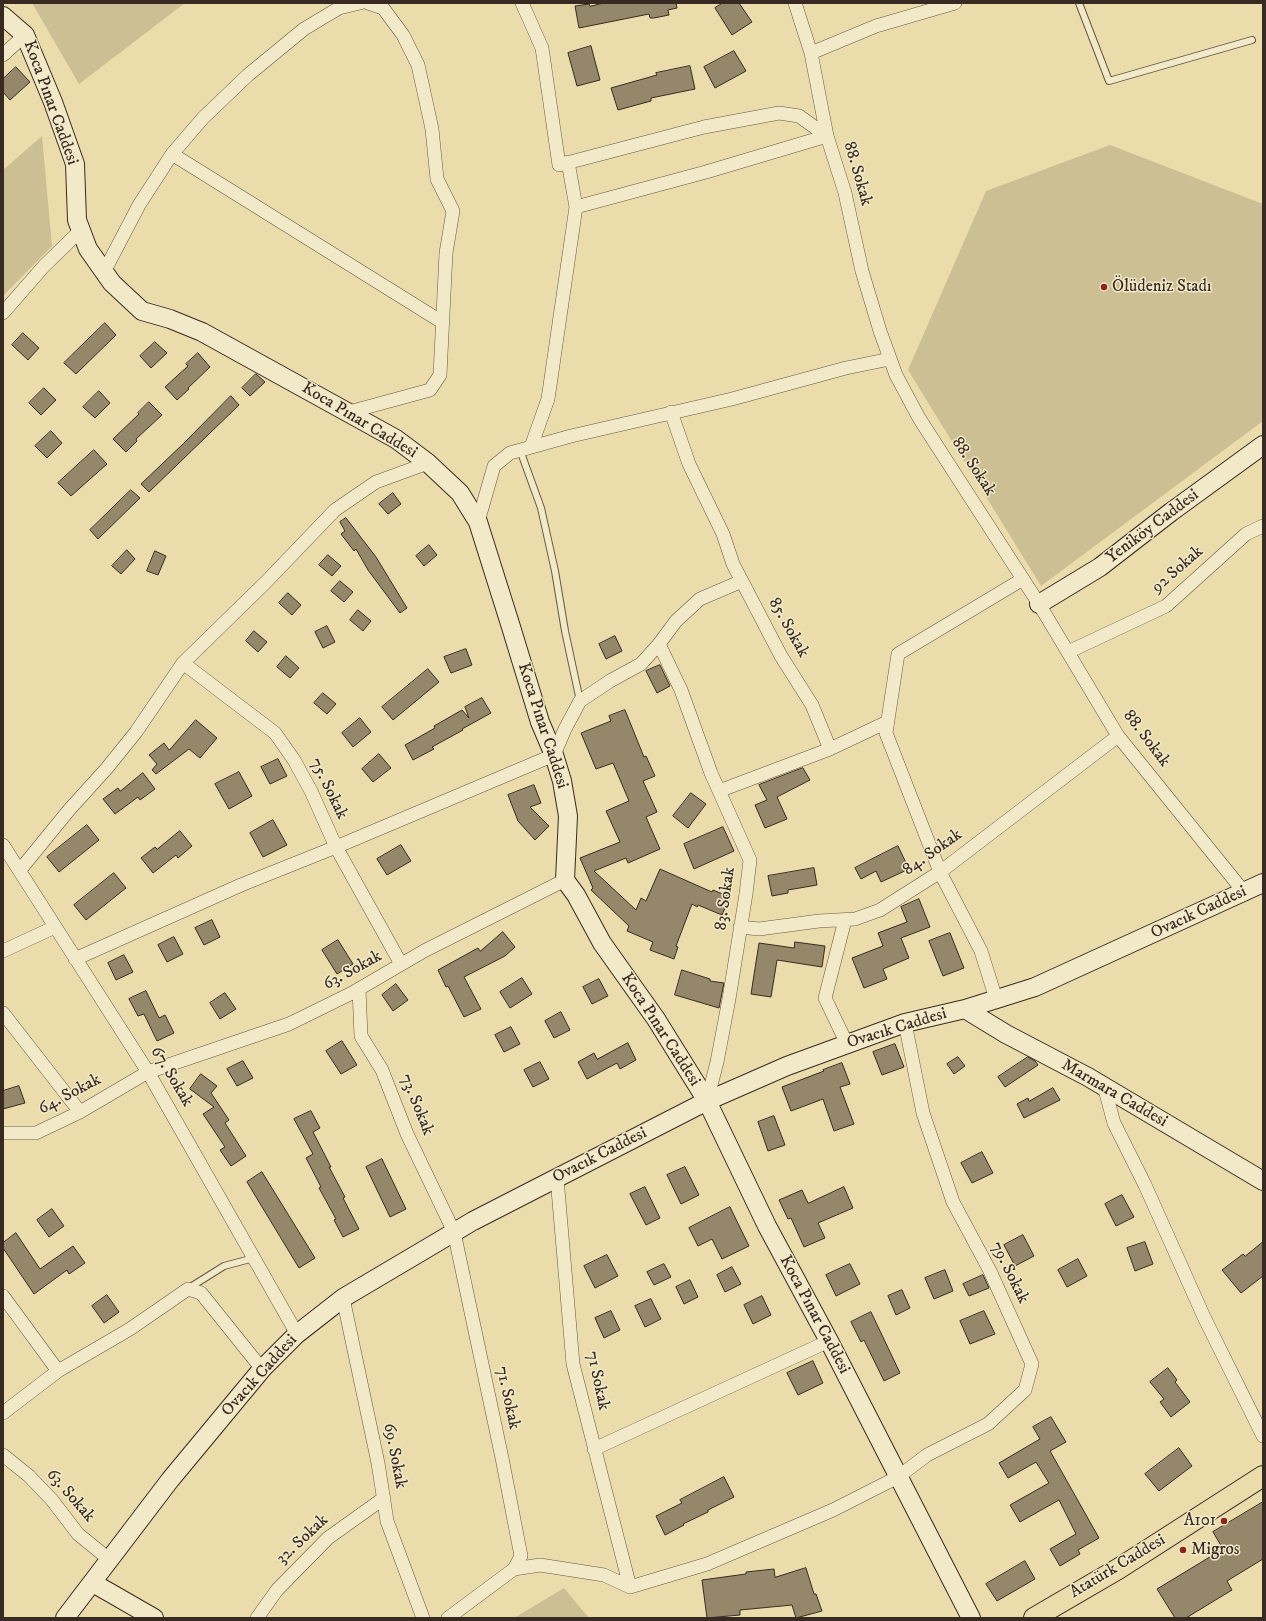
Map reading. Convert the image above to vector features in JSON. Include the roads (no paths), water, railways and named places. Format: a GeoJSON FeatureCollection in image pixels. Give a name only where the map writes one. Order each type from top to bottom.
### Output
{"type":"FeatureCollection","features":[{"type":"Feature","properties":{"kind":"main road","name":"Atatürk Caddesi"},"geometry":{"type":"LineString","coordinates":[[1034,1618],[1118,1569],[1263,1476]]}},
{"type":"Feature","properties":{"kind":"street"},"geometry":{"type":"LineString","coordinates":[[104,272],[139,205],[172,154],[203,118],[248,75],[304,29],[339,8],[360,3]]}},
{"type":"Feature","properties":{"kind":"street"},"geometry":{"type":"LineString","coordinates":[[349,412],[430,390],[440,375],[446,252],[454,211],[437,179],[432,129],[418,65],[403,35],[383,8],[368,3]]}},
{"type":"Feature","properties":{"kind":"street"},"geometry":{"type":"LineString","coordinates":[[522,3],[542,48],[559,165],[704,127],[779,113],[799,116],[827,136]]}},
{"type":"Feature","properties":{"kind":"street","name":"88. Sokak"},"geometry":{"type":"LineString","coordinates":[[795,3],[811,53],[827,136],[845,193],[862,271],[880,331],[896,375],[919,418],[1039,604],[1118,736],[1244,892]]}},
{"type":"Feature","properties":{"kind":"street"},"geometry":{"type":"LineString","coordinates":[[811,53],[876,26],[955,3]]}},
{"type":"Feature","properties":{"kind":"street","name":"Koca Pınar Caddesi"},"geometry":{"type":"LineString","coordinates":[[3,16],[25,34],[53,102],[75,164],[77,220],[88,249],[112,283],[142,311],[170,319],[202,332],[396,439],[428,463],[460,492],[478,522],[538,715],[554,755],[562,781],[568,816],[565,880],[576,895],[602,943],[656,1019],[706,1101],[767,1226],[829,1341],[971,1618]]}},
{"type":"Feature","properties":{"kind":"street"},"geometry":{"type":"LineString","coordinates":[[3,54],[25,34]]}},
{"type":"Feature","properties":{"kind":"street"},"geometry":{"type":"LineString","coordinates":[[576,207],[706,172],[827,136]]}},
{"type":"Feature","properties":{"kind":"street"},"geometry":{"type":"LineString","coordinates":[[172,154],[442,322]]}},
{"type":"Feature","properties":{"kind":"street"},"geometry":{"type":"LineString","coordinates":[[526,449],[548,399],[576,207],[568,162]]}},
{"type":"Feature","properties":{"kind":"street"},"geometry":{"type":"LineString","coordinates":[[3,313],[44,266],[81,230]]}},
{"type":"Feature","properties":{"kind":"street"},"geometry":{"type":"LineString","coordinates":[[478,522],[494,466],[510,454],[671,412],[732,399],[846,368],[890,359]]}},
{"type":"Feature","properties":{"kind":"street","name":"85. Sokak"},"geometry":{"type":"LineString","coordinates":[[671,412],[689,464],[722,534],[733,564],[781,656],[812,705],[830,749]]}},
{"type":"Feature","properties":{"kind":"street","name":"Yeniköy Caddesi"},"geometry":{"type":"LineString","coordinates":[[1039,604],[1100,567],[1171,512],[1263,445]]}},
{"type":"Feature","properties":{"kind":"street"},"geometry":{"type":"LineString","coordinates":[[20,870],[68,810],[107,768],[136,732],[183,662],[266,582],[335,510],[376,482],[428,463]]}},
{"type":"Feature","properties":{"kind":"street","name":"92 Sokak"},"geometry":{"type":"LineString","coordinates":[[1068,652],[1166,606],[1246,534],[1263,526]]}},
{"type":"Feature","properties":{"kind":"street"},"geometry":{"type":"LineString","coordinates":[[996,999],[981,952],[940,872],[886,733],[898,654],[1023,579]]}},
{"type":"Feature","properties":{"kind":"street"},"geometry":{"type":"LineString","coordinates":[[75,960],[241,885],[336,847],[554,755],[565,729],[580,701],[610,681],[641,664],[659,644],[676,621],[700,599],[742,581]]}},
{"type":"Feature","properties":{"kind":"street","name":"83. Sokak"},"geometry":{"type":"LineString","coordinates":[[659,644],[681,690],[711,774],[750,860],[717,1062],[706,1101]]}},
{"type":"Feature","properties":{"kind":"street","name":"75. Sokak"},"geometry":{"type":"LineString","coordinates":[[183,662],[274,733],[294,760],[311,791],[336,847],[401,964]]}},
{"type":"Feature","properties":{"kind":"street"},"geometry":{"type":"LineString","coordinates":[[719,791],[830,749],[888,722]]}},
{"type":"Feature","properties":{"kind":"street","name":"84. Sokak"},"geometry":{"type":"LineString","coordinates":[[740,928],[759,929],[819,921],[855,919],[880,910],[940,872],[1118,736]]}},
{"type":"Feature","properties":{"kind":"street","name":"67. Sokak"},"geometry":{"type":"LineString","coordinates":[[3,845],[75,960],[148,1072],[297,1334]]}},
{"type":"Feature","properties":{"kind":"street","name":"63. Sokak"},"geometry":{"type":"LineString","coordinates":[[148,1072],[289,1024],[359,989],[424,951],[565,880]]}},
{"type":"Feature","properties":{"kind":"street","name":"Ovacık Caddesi"},"geometry":{"type":"LineString","coordinates":[[66,1618],[170,1480],[262,1369],[297,1334],[343,1298],[454,1232],[706,1101],[787,1066],[905,1023],[965,1009],[1035,987],[1263,883]]}},
{"type":"Feature","properties":{"kind":"street"},"geometry":{"type":"LineString","coordinates":[[845,920],[825,998],[847,1044]]}},
{"type":"Feature","properties":{"kind":"street"},"geometry":{"type":"LineString","coordinates":[[3,951],[55,927]]}},
{"type":"Feature","properties":{"kind":"street","name":"73. Sokak"},"geometry":{"type":"LineString","coordinates":[[359,989],[361,1036],[382,1070],[407,1134],[454,1232]]}},
{"type":"Feature","properties":{"kind":"street","name":"Marmara Caddesi"},"geometry":{"type":"LineString","coordinates":[[965,1009],[1006,1034],[1104,1086],[1263,1181]]}},
{"type":"Feature","properties":{"kind":"street"},"geometry":{"type":"LineString","coordinates":[[3,1013],[80,1112]]}},
{"type":"Feature","properties":{"kind":"street","name":"79. Sokak"},"geometry":{"type":"LineString","coordinates":[[630,1587],[707,1564],[833,1510],[898,1477],[927,1456],[988,1424],[1025,1390],[1032,1364],[990,1271],[953,1202],[923,1113],[905,1023]]}},
{"type":"Feature","properties":{"kind":"street","name":"64. Sokak"},"geometry":{"type":"LineString","coordinates":[[3,1133],[36,1133],[80,1112],[148,1072]]}},
{"type":"Feature","properties":{"kind":"street"},"geometry":{"type":"LineString","coordinates":[[1104,1086],[1114,1123],[1145,1185],[1204,1317],[1263,1436]]}},
{"type":"Feature","properties":{"kind":"street","name":"71 Sokak"},"geometry":{"type":"LineString","coordinates":[[557,1178],[573,1364],[630,1587]]}},
{"type":"Feature","properties":{"kind":"street","name":"71. Sokak"},"geometry":{"type":"LineString","coordinates":[[454,1232],[502,1458],[520,1556],[514,1570]]}},
{"type":"Feature","properties":{"kind":"street"},"geometry":{"type":"LineString","coordinates":[[3,1413],[58,1371],[130,1329],[188,1289],[201,1292],[262,1369]]}},
{"type":"Feature","properties":{"kind":"street"},"geometry":{"type":"LineString","coordinates":[[3,1296],[58,1371]]}},
{"type":"Feature","properties":{"kind":"street","name":"69. Sokak"},"geometry":{"type":"LineString","coordinates":[[343,1298],[378,1463],[387,1521],[423,1618]]}},
{"type":"Feature","properties":{"kind":"street"},"geometry":{"type":"LineString","coordinates":[[594,1448],[829,1341]]}},
{"type":"Feature","properties":{"kind":"street","name":"63. Sokak"},"geometry":{"type":"LineString","coordinates":[[3,1455],[29,1476],[52,1500],[78,1534],[110,1560]]}},
{"type":"Feature","properties":{"kind":"street","name":"32. Sokak"},"geometry":{"type":"LineString","coordinates":[[257,1618],[278,1590],[328,1538],[384,1498]]}},
{"type":"Feature","properties":{"kind":"street"},"geometry":{"type":"LineString","coordinates":[[448,1618],[514,1570],[540,1565],[604,1575],[630,1587]]}},
{"type":"Feature","properties":{"kind":"street"},"geometry":{"type":"LineString","coordinates":[[93,1583],[154,1618]]}},
{"type":"Feature","properties":{"kind":"lane"},"geometry":{"type":"LineString","coordinates":[[1079,3],[1109,81],[1252,40]]}},
{"type":"Feature","properties":{"kind":"lane"},"geometry":{"type":"LineString","coordinates":[[526,449],[555,571],[565,631],[580,701]]}},
{"type":"Feature","properties":{"kind":"lane"},"geometry":{"type":"LineString","coordinates":[[188,1289],[224,1266],[254,1258]]}},
{"type":"Feature","properties":{"kind":"place","name":"Ölüdeniz Stadı"},"geometry":{"type":"Point","coordinates":[1104,287]}},
{"type":"Feature","properties":{"kind":"place","name":"A101"},"geometry":{"type":"Point","coordinates":[1224,1521]}},
{"type":"Feature","properties":{"kind":"place","name":"Migros"},"geometry":{"type":"Point","coordinates":[1183,1550]}}]}
